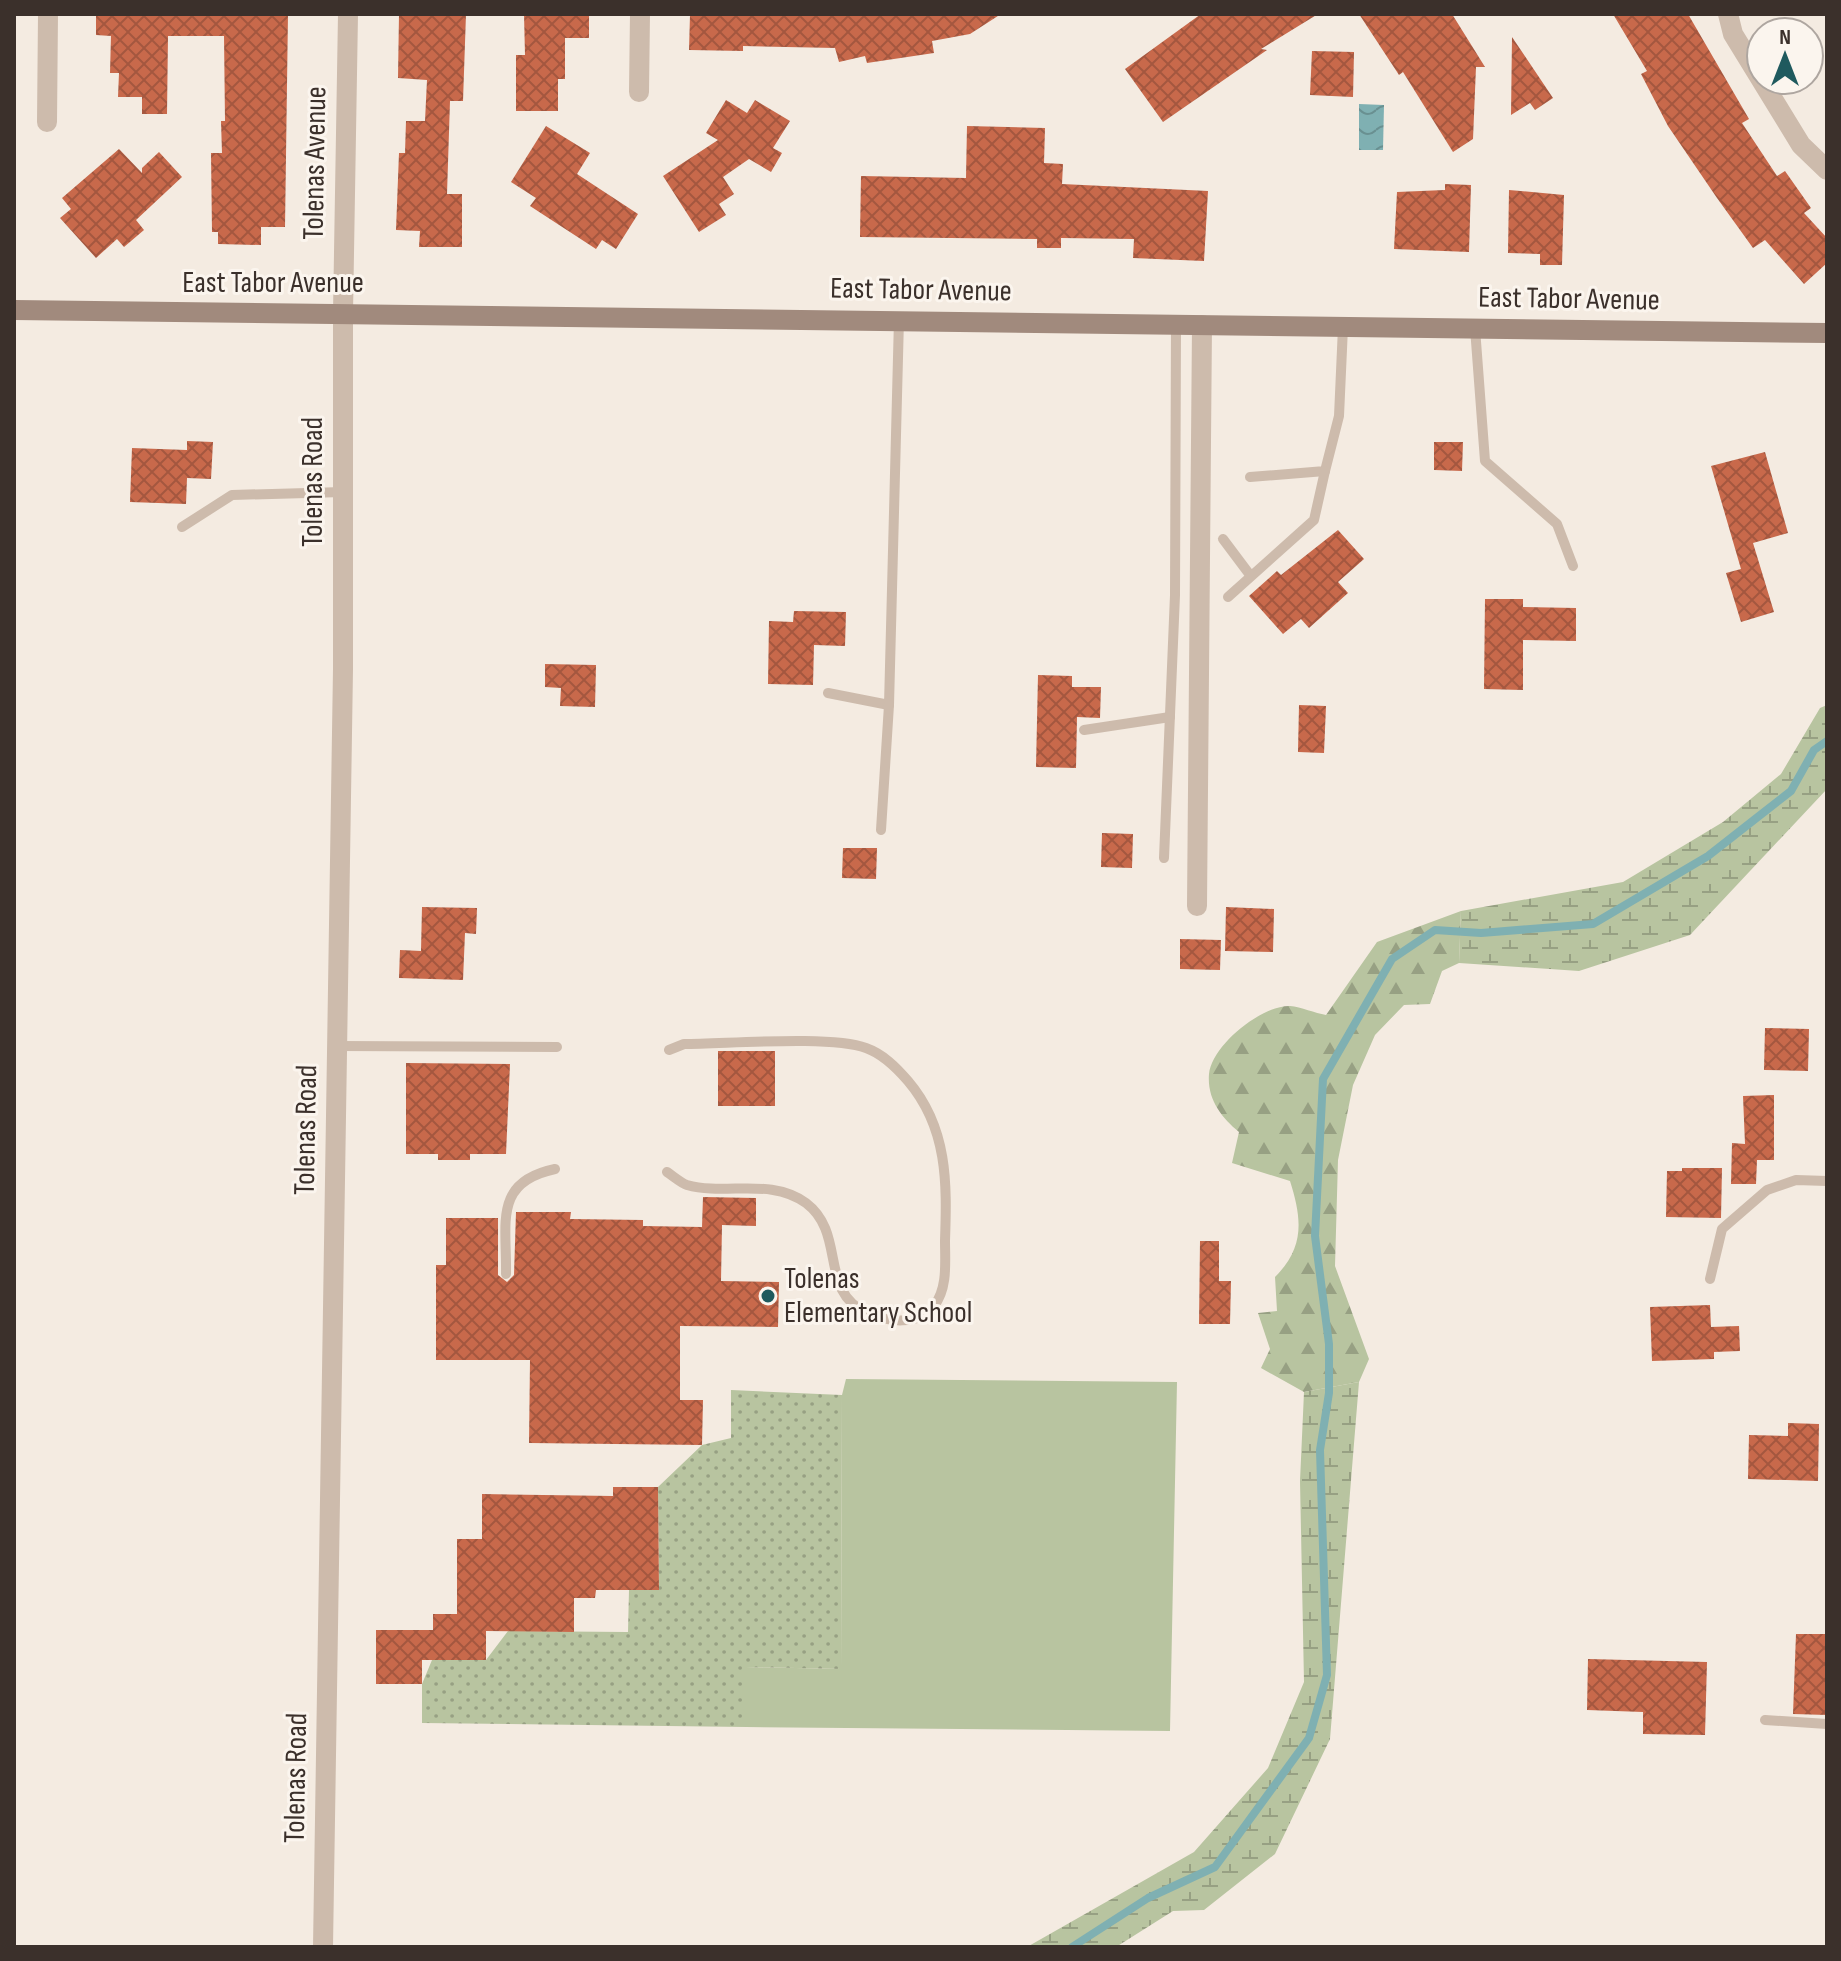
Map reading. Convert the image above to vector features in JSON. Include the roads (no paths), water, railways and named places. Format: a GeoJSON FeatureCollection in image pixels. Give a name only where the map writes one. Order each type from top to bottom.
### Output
{"type":"FeatureCollection","features":[{"type":"Feature","properties":{"kind":"main road","name":"East Tabor Avenue"},"geometry":{"type":"LineString","coordinates":[[14,310],[1827,333]]}},
{"type":"Feature","properties":{"kind":"street"},"geometry":{"type":"LineString","coordinates":[[47,122],[48,14]]}},
{"type":"Feature","properties":{"kind":"street","name":"Tolenas Avenue"},"geometry":{"type":"LineString","coordinates":[[343,313],[348,14]]}},
{"type":"Feature","properties":{"kind":"street"},"geometry":{"type":"LineString","coordinates":[[639,92],[640,14]]}},
{"type":"Feature","properties":{"kind":"street"},"geometry":{"type":"LineString","coordinates":[[1728,14],[1733,34],[1801,145],[1827,170]]}},
{"type":"Feature","properties":{"kind":"street","name":"Tolenas Road"},"geometry":{"type":"LineString","coordinates":[[323,1947],[337,1046],[343,313]]}},
{"type":"Feature","properties":{"kind":"street"},"geometry":{"type":"LineString","coordinates":[[1197,906],[1202,325]]}},
{"type":"Feature","properties":{"kind":"lane"},"geometry":{"type":"LineString","coordinates":[[881,830],[889,705],[899,319]]}},
{"type":"Feature","properties":{"kind":"lane"},"geometry":{"type":"LineString","coordinates":[[1164,858],[1175,595],[1176,325]]}},
{"type":"Feature","properties":{"kind":"lane"},"geometry":{"type":"LineString","coordinates":[[1228,597],[1314,520],[1339,416],[1343,327]]}},
{"type":"Feature","properties":{"kind":"lane"},"geometry":{"type":"LineString","coordinates":[[1475,328],[1485,461],[1557,524],[1573,566]]}},
{"type":"Feature","properties":{"kind":"lane"},"geometry":{"type":"LineString","coordinates":[[1250,477],[1325,471]]}},
{"type":"Feature","properties":{"kind":"lane"},"geometry":{"type":"LineString","coordinates":[[182,527],[232,495],[343,492]]}},
{"type":"Feature","properties":{"kind":"lane"},"geometry":{"type":"LineString","coordinates":[[1223,539],[1250,575]]}},
{"type":"Feature","properties":{"kind":"lane"},"geometry":{"type":"LineString","coordinates":[[828,693],[889,705]]}},
{"type":"Feature","properties":{"kind":"lane"},"geometry":{"type":"LineString","coordinates":[[1084,730],[1170,717]]}},
{"type":"Feature","properties":{"kind":"lane"},"geometry":{"type":"LineString","coordinates":[[667,1172],[686,1185],[775,1189],[805,1203],[828,1228],[838,1282],[848,1303],[870,1314],[892,1320],[910,1320],[933,1307],[942,1293],[946,1194],[937,1127],[924,1100],[882,1055],[846,1043],[684,1044],[669,1050]]}},
{"type":"Feature","properties":{"kind":"lane"},"geometry":{"type":"LineString","coordinates":[[337,1046],[557,1047]]}},
{"type":"Feature","properties":{"kind":"lane"},"geometry":{"type":"LineString","coordinates":[[506,1274],[507,1203],[516,1186],[532,1174],[555,1169]]}},
{"type":"Feature","properties":{"kind":"lane"},"geometry":{"type":"LineString","coordinates":[[1710,1279],[1722,1229],[1767,1190],[1796,1180],[1827,1181]]}},
{"type":"Feature","properties":{"kind":"lane"},"geometry":{"type":"LineString","coordinates":[[1765,1720],[1827,1724]]}},
{"type":"Feature","properties":{"kind":"water"},"geometry":{"type":"Polygon","coordinates":[[[1359,104],[1384,105],[1383,150],[1359,150],[1359,104]]]}},
{"type":"Feature","properties":{"kind":"waterway"},"geometry":{"type":"LineString","coordinates":[[1072,1947],[1148,1898],[1215,1867],[1309,1738],[1327,1675],[1320,1450],[1329,1393],[1329,1344],[1315,1236],[1323,1079],[1392,959],[1435,930],[1481,933],[1593,924],[1708,856],[1791,791],[1814,750],[1827,741]]}},
{"type":"Feature","properties":{"kind":"place","name":"Tolenas Elementary School"},"geometry":{"type":"Point","coordinates":[768,1296]}}]}
